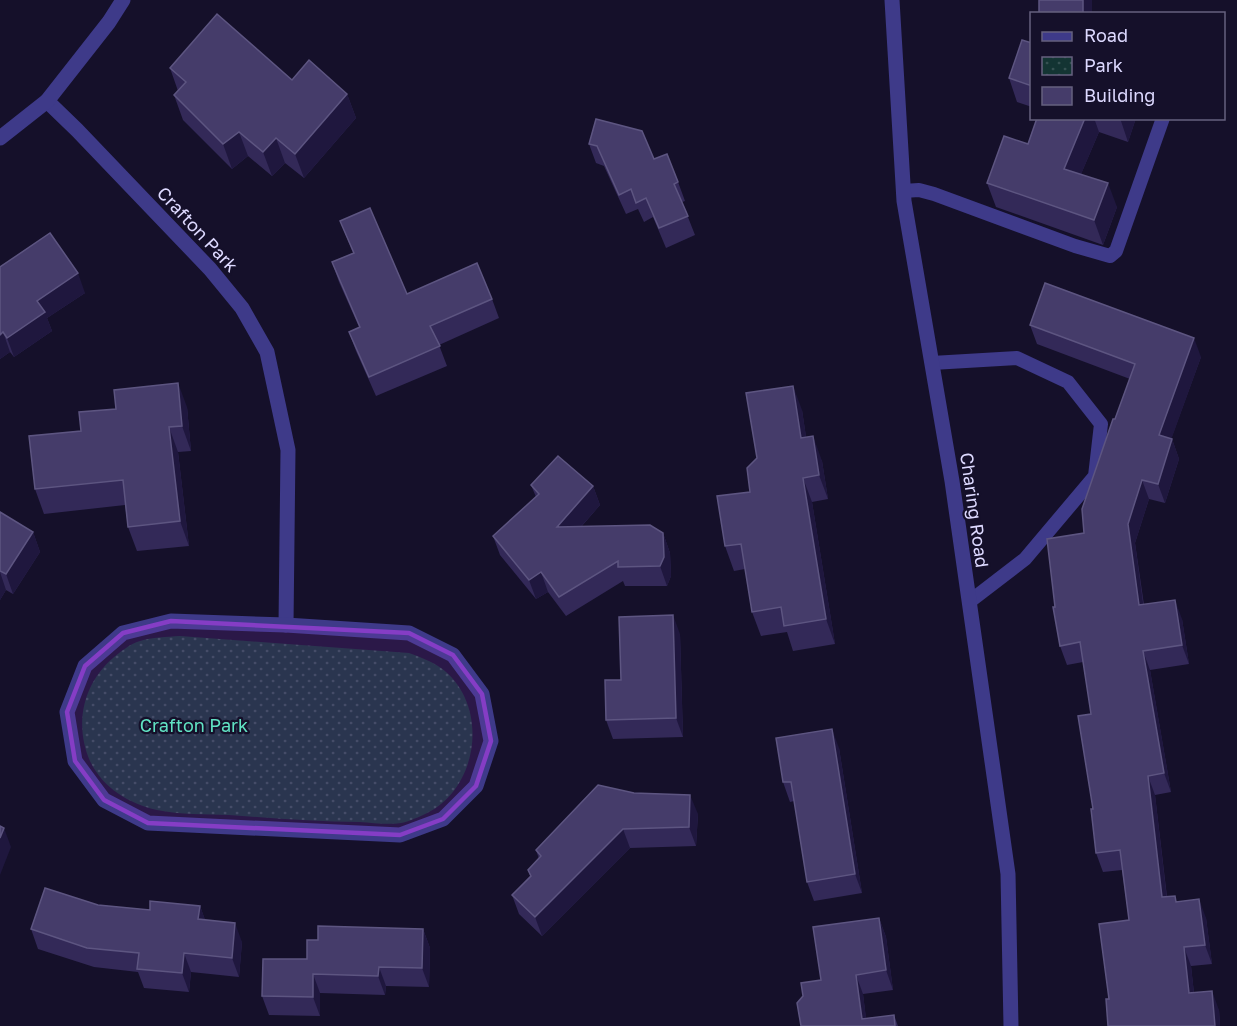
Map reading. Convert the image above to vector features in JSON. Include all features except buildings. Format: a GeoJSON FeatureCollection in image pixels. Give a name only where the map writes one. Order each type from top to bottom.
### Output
{"type":"FeatureCollection","features":[{"type":"Feature","properties":{"kind":"street"},"geometry":{"type":"LineString","coordinates":[[0,138],[47,100],[123,0]]}},
{"type":"Feature","properties":{"kind":"street","name":"Charing Road"},"geometry":{"type":"LineString","coordinates":[[892,0],[903,191],[969,602],[1008,874],[1011,1026]]}},
{"type":"Feature","properties":{"kind":"street","name":"Crafton Park"},"geometry":{"type":"LineString","coordinates":[[47,100],[210,268],[242,308],[267,352],[288,450],[286,624]]}},
{"type":"Feature","properties":{"kind":"street"},"geometry":{"type":"LineString","coordinates":[[171,621],[286,624],[409,633],[453,655],[482,694],[491,741],[476,786],[443,819],[400,835],[148,823],[104,800],[75,761],[67,712],[85,666],[123,633],[171,621]]}},
{"type":"Feature","properties":{"kind":"lane"},"geometry":{"type":"LineString","coordinates":[[903,191],[919,190],[934,194],[1075,246],[1110,256],[1116,251],[1161,120]]}},
{"type":"Feature","properties":{"kind":"lane"},"geometry":{"type":"LineString","coordinates":[[932,363],[1017,357],[1068,382],[1101,424],[1095,476],[1025,559],[969,602]]}},
{"type":"Feature","properties":{"kind":"highlighted area"},"geometry":{"type":"Polygon","coordinates":[[[171,621],[409,633],[453,655],[482,694],[491,741],[476,786],[443,819],[400,835],[148,823],[104,800],[75,761],[67,712],[85,666],[123,633],[171,621]]]}},
{"type":"Feature","properties":{"kind":"green space","name":"Crafton Park"},"geometry":{"type":"Polygon","coordinates":[[[180,636],[409,653],[425,659],[441,668],[457,684],[467,703],[472,724],[472,746],[466,768],[456,787],[442,803],[423,815],[396,824],[184,814],[157,810],[127,799],[102,779],[90,761],[85,747],[82,719],[88,692],[103,668],[133,644],[160,637],[180,636]]]}}]}
